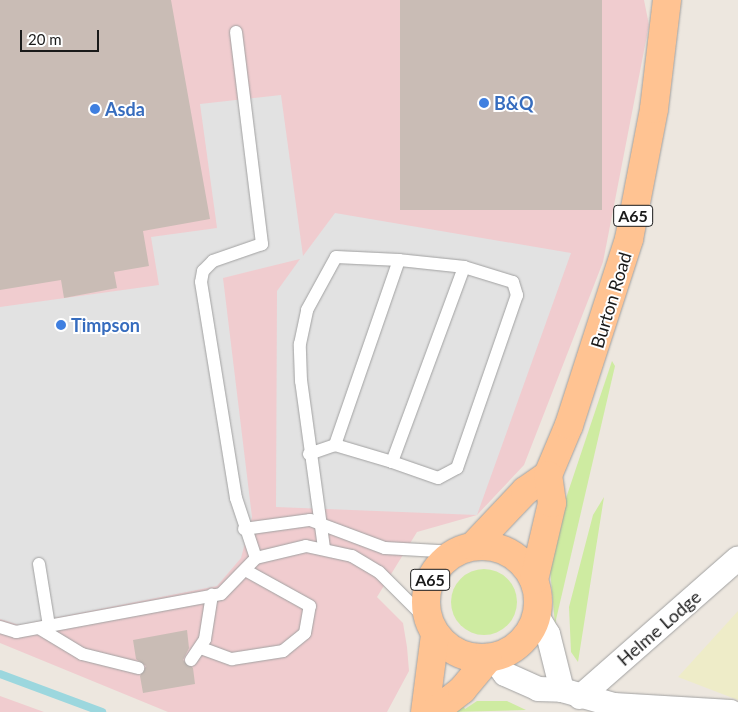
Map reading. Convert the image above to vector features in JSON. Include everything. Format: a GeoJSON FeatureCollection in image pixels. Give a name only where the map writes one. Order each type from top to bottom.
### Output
{"type":"FeatureCollection","features":[{"type":"Feature","properties":{"kind":"main road","name":"Burton Road"},"geometry":{"type":"LineString","coordinates":[[534,580],[552,503],[548,475],[600,340],[629,239],[654,109],[666,0]]}},
{"type":"Feature","properties":{"kind":"main road","name":"A65"},"geometry":{"type":"LineString","coordinates":[[425,712],[432,628],[427,589],[433,574],[465,549],[525,492],[548,475]]}},
{"type":"Feature","properties":{"kind":"main road"},"geometry":{"type":"LineString","coordinates":[[465,549],[510,553],[534,580]]}},
{"type":"Feature","properties":{"kind":"main road","name":"A65"},"geometry":{"type":"LineString","coordinates":[[534,580],[537,616]]}},
{"type":"Feature","properties":{"kind":"main road"},"geometry":{"type":"LineString","coordinates":[[434,712],[462,690],[490,658],[521,643],[537,616]]}},
{"type":"Feature","properties":{"kind":"main road"},"geometry":{"type":"LineString","coordinates":[[432,628],[458,654],[490,658]]}},
{"type":"Feature","properties":{"kind":"street","name":"Helme Lodge"},"geometry":{"type":"LineString","coordinates":[[571,694],[738,558]]}},
{"type":"Feature","properties":{"kind":"street"},"geometry":{"type":"LineString","coordinates":[[537,616],[548,634],[571,694]]}},
{"type":"Feature","properties":{"kind":"street"},"geometry":{"type":"LineString","coordinates":[[490,658],[505,674],[538,689],[571,694],[614,705],[732,712]]}},
{"type":"Feature","properties":{"kind":"lane"},"geometry":{"type":"LineString","coordinates":[[236,32],[262,244],[227,253],[203,271],[209,336],[244,529],[256,558]]}},
{"type":"Feature","properties":{"kind":"lane"},"geometry":{"type":"LineString","coordinates":[[310,454],[335,445],[438,478],[457,468],[517,296],[513,282],[464,267],[399,260],[336,257],[307,310],[300,344],[310,454],[324,548]]}},
{"type":"Feature","properties":{"kind":"lane"},"geometry":{"type":"LineString","coordinates":[[335,445],[399,260]]}},
{"type":"Feature","properties":{"kind":"lane"},"geometry":{"type":"LineString","coordinates":[[392,462],[464,267]]}},
{"type":"Feature","properties":{"kind":"lane"},"geometry":{"type":"LineString","coordinates":[[244,529],[310,520],[385,548],[465,549]]}},
{"type":"Feature","properties":{"kind":"lane"},"geometry":{"type":"LineString","coordinates":[[0,627],[16,632],[220,594],[256,558],[306,546],[324,548],[352,556],[379,572],[432,628]]}},
{"type":"Feature","properties":{"kind":"lane"},"geometry":{"type":"LineString","coordinates":[[39,564],[44,627]]}},
{"type":"Feature","properties":{"kind":"lane"},"geometry":{"type":"LineString","coordinates":[[201,648],[232,659],[283,651],[304,633],[310,606],[245,570]]}},
{"type":"Feature","properties":{"kind":"lane"},"geometry":{"type":"LineString","coordinates":[[191,660],[201,648],[211,620],[212,595]]}},
{"type":"Feature","properties":{"kind":"lane"},"geometry":{"type":"LineString","coordinates":[[44,627],[82,654],[138,668]]}},
{"type":"Feature","properties":{"kind":"shaded area"},"geometry":{"type":"Polygon","coordinates":[[[0,0],[644,0],[649,25],[603,262],[524,465],[477,515],[417,532],[377,597],[403,623],[407,647],[409,671],[387,712],[168,712],[0,643],[0,0]]]}},
{"type":"Feature","properties":{"kind":"shaded area"},"geometry":{"type":"Polygon","coordinates":[[[281,95],[303,256],[335,213],[571,253],[477,515],[276,507],[277,291],[300,259],[223,278],[252,517],[241,558],[217,586],[19,625],[0,619],[0,307],[159,285],[151,237],[217,228],[200,104],[281,95]]]}},
{"type":"Feature","properties":{"kind":"shaded area"},"geometry":{"type":"Polygon","coordinates":[[[738,611],[738,700],[678,677],[738,611]]]}},
{"type":"Feature","properties":{"kind":"shaded area"},"geometry":{"type":"Polygon","coordinates":[[[0,696],[44,712],[0,712],[0,696]]]}},
{"type":"Feature","properties":{"kind":"green space"},"geometry":{"type":"Polygon","coordinates":[[[612,361],[615,366],[555,624],[550,569],[559,519],[612,361]]]}},
{"type":"Feature","properties":{"kind":"green space"},"geometry":{"type":"Polygon","coordinates":[[[604,497],[578,662],[571,652],[569,607],[593,515],[604,497]]]}},
{"type":"Feature","properties":{"kind":"green space"},"geometry":{"type":"Polygon","coordinates":[[[484,569],[497,572],[507,579],[514,589],[517,602],[514,615],[507,625],[497,632],[484,635],[471,632],[461,625],[454,615],[451,602],[454,589],[461,579],[471,572],[484,569]]]}},
{"type":"Feature","properties":{"kind":"green space"},"geometry":{"type":"Polygon","coordinates":[[[477,701],[507,701],[526,710],[452,712],[461,703],[465,709],[477,701]]]}},
{"type":"Feature","properties":{"kind":"building","name":"Asda"},"geometry":{"type":"Polygon","coordinates":[[[0,0],[171,0],[210,219],[143,231],[149,266],[114,272],[117,288],[64,298],[61,280],[0,290],[0,0]]]}},
{"type":"Feature","properties":{"kind":"building","name":"B&Q"},"geometry":{"type":"Polygon","coordinates":[[[400,0],[602,0],[602,210],[400,210],[400,0]]]}},
{"type":"Feature","properties":{"kind":"building"},"geometry":{"type":"Polygon","coordinates":[[[187,630],[189,648],[183,660],[193,668],[195,684],[143,693],[140,676],[146,666],[136,659],[133,640],[187,630]]]}},
{"type":"Feature","properties":{"kind":"waterway"},"geometry":{"type":"LineString","coordinates":[[0,674],[102,712]]}},
{"type":"Feature","properties":{"kind":"place","name":"B&Q"},"geometry":{"type":"Point","coordinates":[484,103]}},
{"type":"Feature","properties":{"kind":"place","name":"Asda"},"geometry":{"type":"Point","coordinates":[95,109]}},
{"type":"Feature","properties":{"kind":"place","name":"Timpson"},"geometry":{"type":"Point","coordinates":[61,325]}}]}
